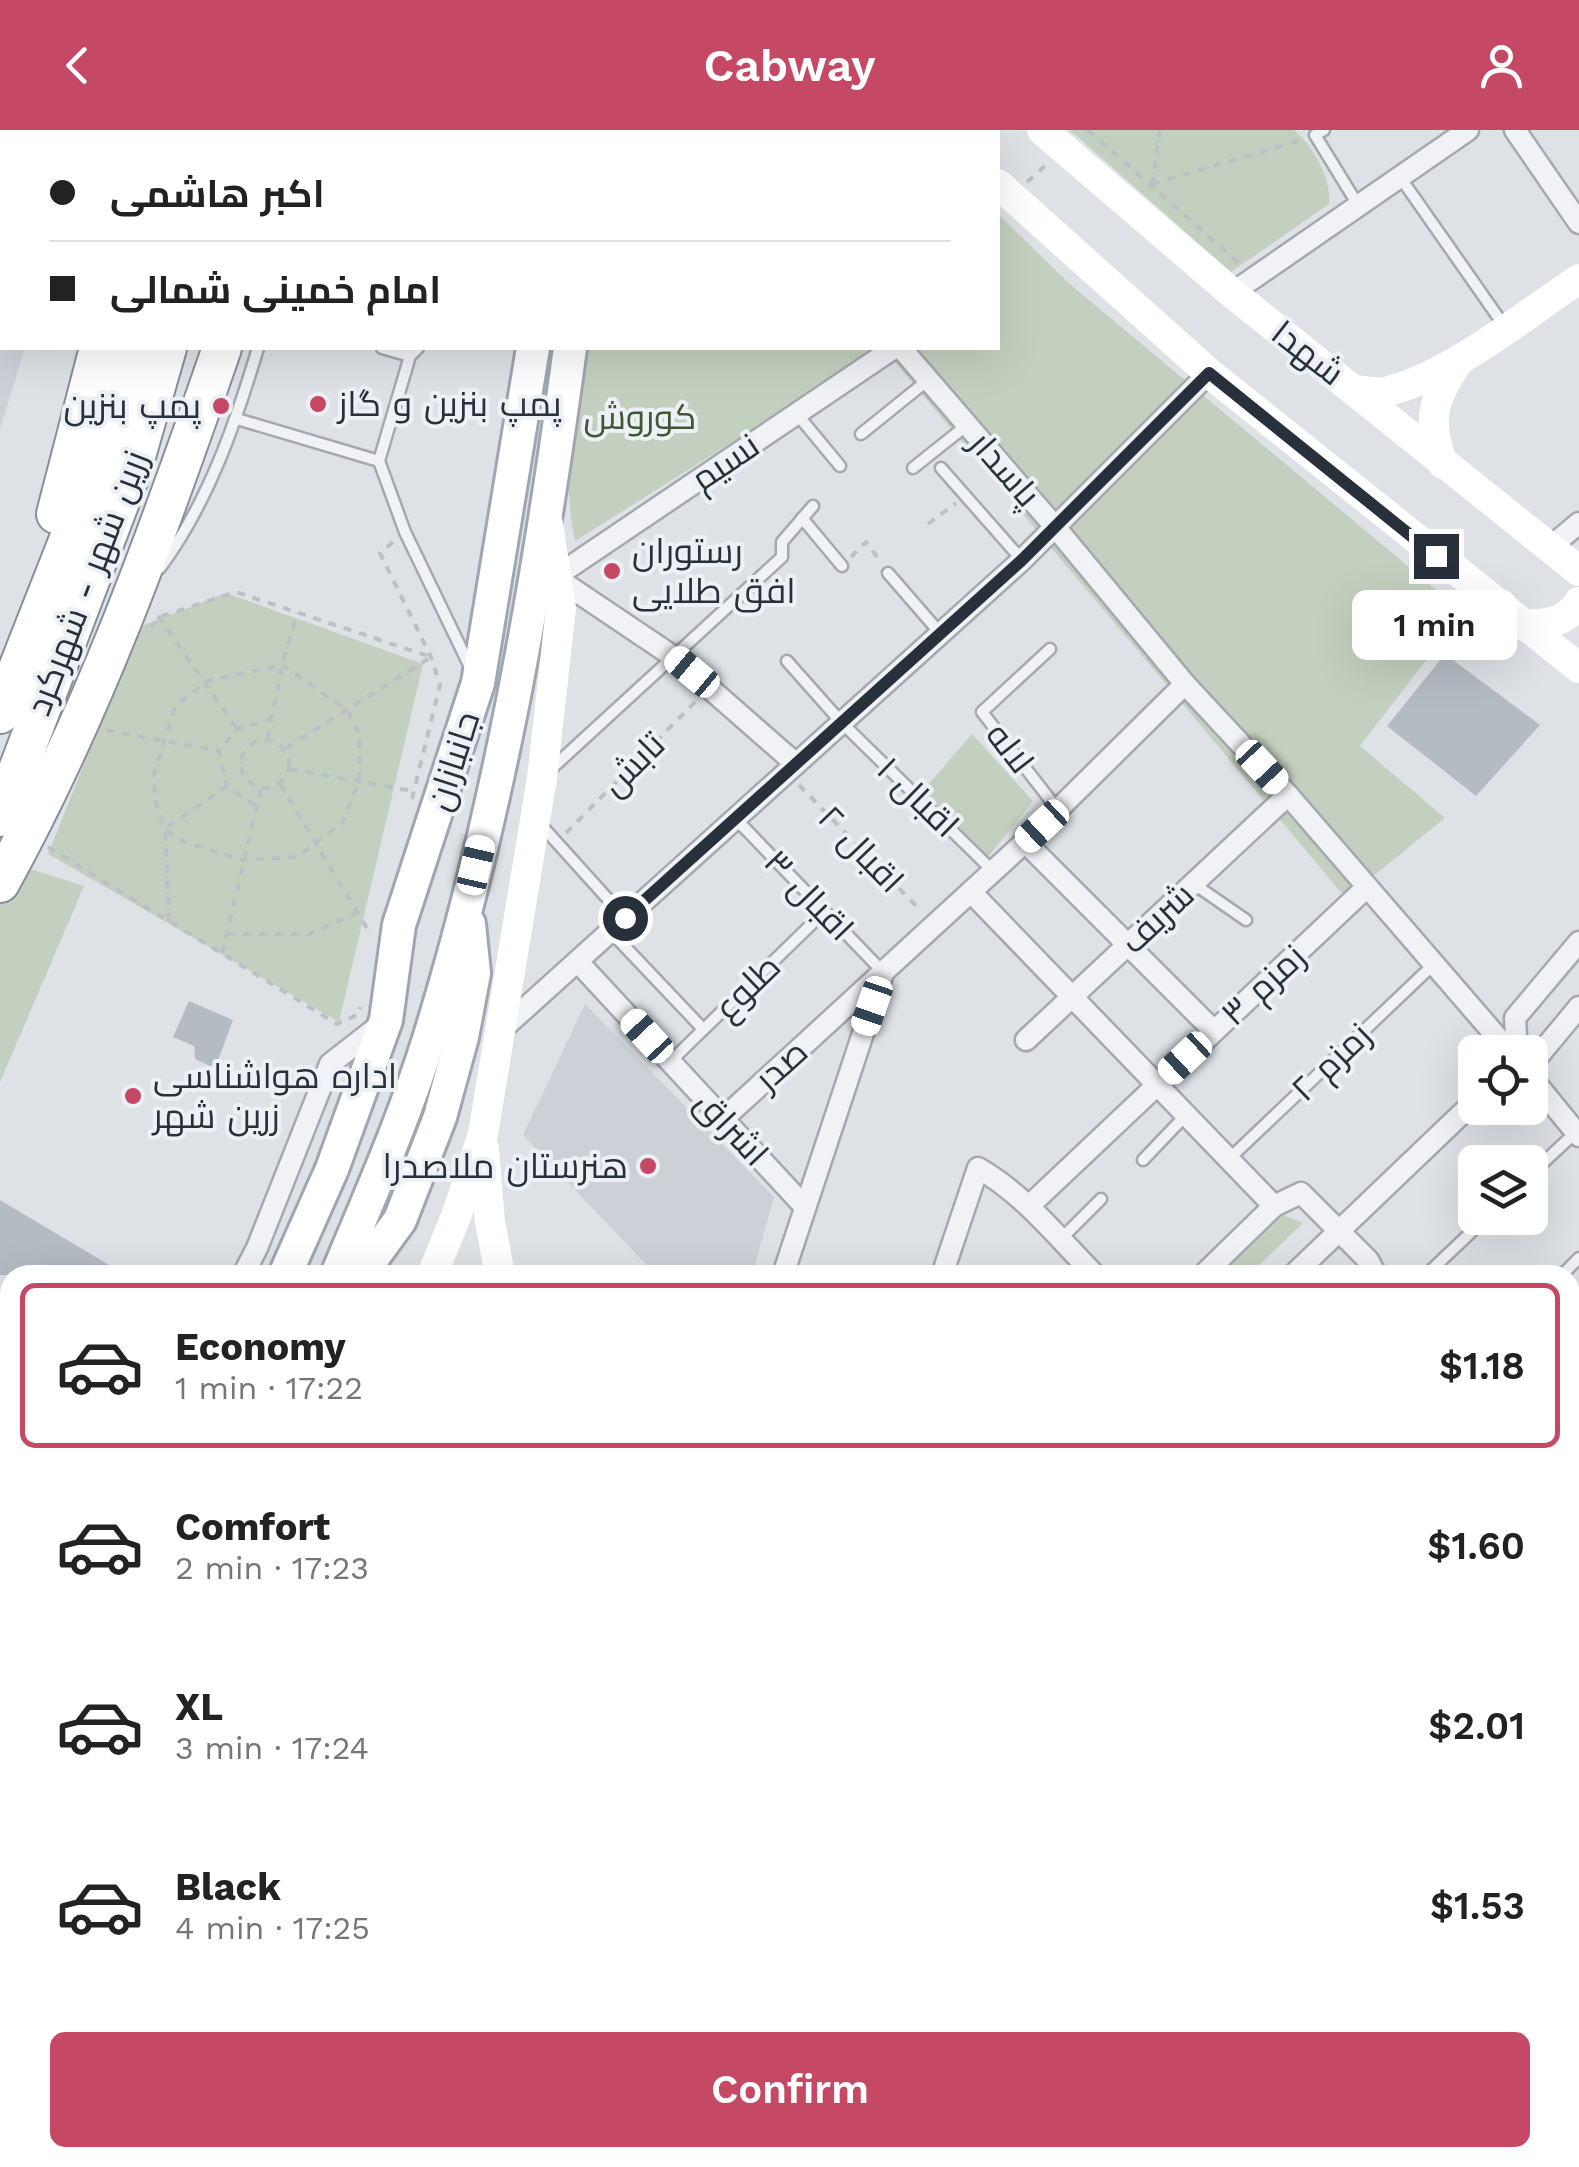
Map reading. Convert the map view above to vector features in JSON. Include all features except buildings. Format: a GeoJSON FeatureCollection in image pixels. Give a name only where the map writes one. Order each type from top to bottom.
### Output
{"type":"FeatureCollection","features":[{"type":"Feature","properties":{"kind":"highway"},"geometry":{"type":"LineString","coordinates":[[2,709],[99,350]]}},
{"type":"Feature","properties":{"kind":"highway","name":"زرین شهر - شهرکرد"},"geometry":{"type":"LineString","coordinates":[[2,709],[102,456],[132,350]]}},
{"type":"Feature","properties":{"kind":"highway","name":"زرین شهر - شهرکرد"},"geometry":{"type":"LineString","coordinates":[[0,817],[132,470],[167,350]]}},
{"type":"Feature","properties":{"kind":"highway"},"geometry":{"type":"LineString","coordinates":[[0,883],[145,620],[221,350]]}},
{"type":"Feature","properties":{"kind":"main road","name":"شهدا"},"geometry":{"type":"LineString","coordinates":[[1045,131],[1146,220],[1244,285],[1356,390],[1570,567]]}},
{"type":"Feature","properties":{"kind":"main road"},"geometry":{"type":"LineString","coordinates":[[1001,185],[1209,373],[1579,668]]}},
{"type":"Feature","properties":{"kind":"main road"},"geometry":{"type":"LineString","coordinates":[[1356,390],[1383,393],[1460,359],[1579,279]]}},
{"type":"Feature","properties":{"kind":"main road","name":"جانبازان"},"geometry":{"type":"LineString","coordinates":[[290,1265],[332,1168],[386,1020],[400,925],[428,793],[478,683],[533,350]]}},
{"type":"Feature","properties":{"kind":"main road","name":"جانبازان"},"geometry":{"type":"LineString","coordinates":[[341,1265],[430,1037],[466,903],[512,714],[545,502],[556,456],[570,350]]}},
{"type":"Feature","properties":{"kind":"main road"},"geometry":{"type":"LineString","coordinates":[[1442,464],[1432,435],[1434,411],[1439,390],[1460,359]]}},
{"type":"Feature","properties":{"kind":"main road"},"geometry":{"type":"LineString","coordinates":[[436,1265],[483,1134],[542,778],[561,608],[545,502]]}},
{"type":"Feature","properties":{"kind":"main road"},"geometry":{"type":"LineString","coordinates":[[1522,625],[1552,624],[1565,619],[1579,602]]}},
{"type":"Feature","properties":{"kind":"main road"},"geometry":{"type":"LineString","coordinates":[[367,1265],[400,1220],[440,1117],[474,972],[466,903]]}},
{"type":"Feature","properties":{"kind":"main road"},"geometry":{"type":"LineString","coordinates":[[483,1134],[490,1222],[498,1265]]}},
{"type":"Feature","properties":{"kind":"street"},"geometry":{"type":"LineString","coordinates":[[1244,285],[1468,130]]}},
{"type":"Feature","properties":{"kind":"street"},"geometry":{"type":"LineString","coordinates":[[1515,130],[1579,224]]}},
{"type":"Feature","properties":{"kind":"street","name":"نسیم"},"geometry":{"type":"LineString","coordinates":[[556,577],[894,350]]}},
{"type":"Feature","properties":{"kind":"street","name":"پاسدار"},"geometry":{"type":"LineString","coordinates":[[899,350],[1056,528],[1184,684],[1288,795],[1499,1035]]}},
{"type":"Feature","properties":{"kind":"street"},"geometry":{"type":"LineString","coordinates":[[500,1031],[1022,560],[1209,373]]}},
{"type":"Feature","properties":{"kind":"street"},"geometry":{"type":"LineString","coordinates":[[1570,567],[1579,523]]}},
{"type":"Feature","properties":{"kind":"street"},"geometry":{"type":"LineString","coordinates":[[556,577],[674,657],[792,768]]}},
{"type":"Feature","properties":{"kind":"street","name":"صدر"},"geometry":{"type":"LineString","coordinates":[[724,1118],[1025,842],[1184,684]]}},
{"type":"Feature","properties":{"kind":"street","name":"شریف"},"geometry":{"type":"LineString","coordinates":[[1026,1040],[1288,795]]}},
{"type":"Feature","properties":{"kind":"street"},"geometry":{"type":"LineString","coordinates":[[1025,842],[1214,1031]]}},
{"type":"Feature","properties":{"kind":"street","name":"زمزم ۳"},"geometry":{"type":"LineString","coordinates":[[1029,1206],[1367,887]]}},
{"type":"Feature","properties":{"kind":"street"},"geometry":{"type":"LineString","coordinates":[[970,892],[1274,1206]]}},
{"type":"Feature","properties":{"kind":"street"},"geometry":{"type":"LineString","coordinates":[[1514,1035],[1515,1018],[1579,942]]}},
{"type":"Feature","properties":{"kind":"street","name":"اشراق"},"geometry":{"type":"LineString","coordinates":[[578,962],[804,1206]]}},
{"type":"Feature","properties":{"kind":"street"},"geometry":{"type":"LineString","coordinates":[[785,1265],[884,972]]}},
{"type":"Feature","properties":{"kind":"street"},"geometry":{"type":"LineString","coordinates":[[1548,1044],[1579,1007]]}},
{"type":"Feature","properties":{"kind":"street"},"geometry":{"type":"LineString","coordinates":[[248,1265],[330,1064],[386,1020]]}},
{"type":"Feature","properties":{"kind":"street"},"geometry":{"type":"LineString","coordinates":[[1548,1098],[1577,1134]]}},
{"type":"Feature","properties":{"kind":"street"},"geometry":{"type":"LineString","coordinates":[[1304,1265],[1458,1117]]}},
{"type":"Feature","properties":{"kind":"street"},"geometry":{"type":"LineString","coordinates":[[945,1265],[978,1168],[1003,1182],[1029,1206],[1062,1238],[1078,1265]]}},
{"type":"Feature","properties":{"kind":"street"},"geometry":{"type":"LineString","coordinates":[[1213,1265],[1274,1206],[1301,1192],[1371,1265]]}},
{"type":"Feature","properties":{"kind":"lane"},"geometry":{"type":"LineString","coordinates":[[1320,133],[1358,206]]}},
{"type":"Feature","properties":{"kind":"lane"},"geometry":{"type":"LineString","coordinates":[[1400,176],[1506,328]]}},
{"type":"Feature","properties":{"kind":"lane"},"geometry":{"type":"LineString","coordinates":[[145,620],[154,576],[185,534],[237,418],[257,350]]}},
{"type":"Feature","properties":{"kind":"lane"},"geometry":{"type":"LineString","coordinates":[[414,352],[379,461],[405,532],[478,683]]}},
{"type":"Feature","properties":{"kind":"lane"},"geometry":{"type":"LineString","coordinates":[[861,434],[928,380]]}},
{"type":"Feature","properties":{"kind":"lane"},"geometry":{"type":"LineString","coordinates":[[797,414],[840,466]]}},
{"type":"Feature","properties":{"kind":"lane"},"geometry":{"type":"LineString","coordinates":[[237,418],[379,461]]}},
{"type":"Feature","properties":{"kind":"lane"},"geometry":{"type":"LineString","coordinates":[[913,468],[967,424]]}},
{"type":"Feature","properties":{"kind":"lane"},"geometry":{"type":"LineString","coordinates":[[941,468],[1022,560]]}},
{"type":"Feature","properties":{"kind":"lane"},"geometry":{"type":"LineString","coordinates":[[542,778],[782,558],[782,542],[812,506]]}},
{"type":"Feature","properties":{"kind":"lane"},"geometry":{"type":"LineString","coordinates":[[802,518],[842,566]]}},
{"type":"Feature","properties":{"kind":"lane"},"geometry":{"type":"LineString","coordinates":[[888,573],[940,634]]}},
{"type":"Feature","properties":{"kind":"lane","name":"لاله"},"geometry":{"type":"LineString","coordinates":[[1050,649],[982,712],[1058,810]]}},
{"type":"Feature","properties":{"kind":"lane","name":"اقبال ۱"},"geometry":{"type":"LineString","coordinates":[[787,662],[842,722],[994,871]]}},
{"type":"Feature","properties":{"kind":"lane","name":"اقبال ۳"},"geometry":{"type":"LineString","coordinates":[[734,818],[884,972]]}},
{"type":"Feature","properties":{"kind":"lane"},"geometry":{"type":"LineString","coordinates":[[535,819],[703,1030]]}},
{"type":"Feature","properties":{"kind":"lane"},"geometry":{"type":"LineString","coordinates":[[1194,884],[1246,920]]}},
{"type":"Feature","properties":{"kind":"lane","name":"طلوع"},"geometry":{"type":"LineString","coordinates":[[670,1062],[824,912]]}},
{"type":"Feature","properties":{"kind":"lane","name":"زمزم ۲"},"geometry":{"type":"LineString","coordinates":[[1228,1160],[1434,964]]}},
{"type":"Feature","properties":{"kind":"lane"},"geometry":{"type":"LineString","coordinates":[[1143,1160],[1185,1116]]}},
{"type":"Feature","properties":{"kind":"lane"},"geometry":{"type":"LineString","coordinates":[[1548,1159],[1577,1134]]}},
{"type":"Feature","properties":{"kind":"lane"},"geometry":{"type":"LineString","coordinates":[[1062,1238],[1101,1199]]}},
{"type":"Feature","properties":{"kind":"lane"},"geometry":{"type":"LineString","coordinates":[[1437,1265],[1468,1235]]}},
{"type":"Feature","properties":{"kind":"path"},"geometry":{"type":"LineString","coordinates":[[1088,130],[1152,184],[1244,285]]}},
{"type":"Feature","properties":{"kind":"path"},"geometry":{"type":"LineString","coordinates":[[1146,220],[1160,130]]}},
{"type":"Feature","properties":{"kind":"path"},"geometry":{"type":"LineString","coordinates":[[1152,184],[1320,133]]}},
{"type":"Feature","properties":{"kind":"path"},"geometry":{"type":"LineString","coordinates":[[405,532],[380,552],[431,657],[440,685],[428,793],[409,810]]}},
{"type":"Feature","properties":{"kind":"path"},"geometry":{"type":"LineString","coordinates":[[842,566],[866,542],[888,573]]}},
{"type":"Feature","properties":{"kind":"path"},"geometry":{"type":"LineString","coordinates":[[145,620],[154,576]]}},
{"type":"Feature","properties":{"kind":"path"},"geometry":{"type":"LineString","coordinates":[[145,620],[236,592],[431,657]]}},
{"type":"Feature","properties":{"kind":"path"},"geometry":{"type":"LineString","coordinates":[[268,738],[297,613]]}},
{"type":"Feature","properties":{"kind":"path"},"geometry":{"type":"LineString","coordinates":[[145,620],[207,681],[238,729]]}},
{"type":"Feature","properties":{"kind":"path"},"geometry":{"type":"LineString","coordinates":[[286,748],[431,657]]}},
{"type":"Feature","properties":{"kind":"path"},"geometry":{"type":"LineString","coordinates":[[165,829],[182,842],[242,860],[297,857],[342,823],[359,781],[360,735],[347,710],[282,665],[207,681],[175,707],[154,774],[156,801],[165,829],[169,921]]}},
{"type":"Feature","properties":{"kind":"path","name":"تابش"},"geometry":{"type":"LineString","coordinates":[[557,842],[710,687]]}},
{"type":"Feature","properties":{"kind":"path"},"geometry":{"type":"LineString","coordinates":[[218,751],[238,729],[272,719]]}},
{"type":"Feature","properties":{"kind":"path"},"geometry":{"type":"LineString","coordinates":[[102,729],[218,751]]}},
{"type":"Feature","properties":{"kind":"path"},"geometry":{"type":"LineString","coordinates":[[268,738],[286,748],[290,769],[280,784],[260,789],[244,779],[240,760],[249,743],[268,738]]}},
{"type":"Feature","properties":{"kind":"path"},"geometry":{"type":"LineString","coordinates":[[218,751],[226,786],[256,806]]}},
{"type":"Feature","properties":{"kind":"path","name":"اقبال ۲"},"geometry":{"type":"LineString","coordinates":[[792,768],[935,926]]}},
{"type":"Feature","properties":{"kind":"path"},"geometry":{"type":"LineString","coordinates":[[290,769],[428,793]]}},
{"type":"Feature","properties":{"kind":"path"},"geometry":{"type":"LineString","coordinates":[[280,784],[376,944],[381,924]]}},
{"type":"Feature","properties":{"kind":"path"},"geometry":{"type":"LineString","coordinates":[[165,829],[226,786]]}},
{"type":"Feature","properties":{"kind":"path"},"geometry":{"type":"LineString","coordinates":[[222,953],[260,789]]}},
{"type":"Feature","properties":{"kind":"path"},"geometry":{"type":"LineString","coordinates":[[51,848],[337,1024],[359,1014],[363,996]]}},
{"type":"Feature","properties":{"kind":"path"},"geometry":{"type":"LineString","coordinates":[[225,934],[310,934],[358,912]]}},
{"type":"Feature","properties":{"kind":"shaded area"},"geometry":{"type":"Polygon","coordinates":[[[0,350],[24,350],[0,429],[0,350]]]}},
{"type":"Feature","properties":{"kind":"shaded area","name":"هنرستان ملاصدرا"},"geometry":{"type":"Polygon","coordinates":[[[585,1004],[774,1197],[755,1265],[646,1265],[523,1135],[585,1004]]]}},
{"type":"Feature","properties":{"kind":"green space"},"geometry":{"type":"Polygon","coordinates":[[[1070,130],[1294,130],[1320,164],[1329,204],[1231,272],[1070,130]]]}},
{"type":"Feature","properties":{"kind":"green space"},"geometry":{"type":"Polygon","coordinates":[[[1000,216],[1072,286],[1463,612],[1360,746],[1445,818],[1346,898],[885,350],[1000,350],[1000,216]]]}},
{"type":"Feature","properties":{"kind":"green space","name":"کوروش"},"geometry":{"type":"Polygon","coordinates":[[[577,350],[879,350],[575,541],[568,469],[577,350]]]}},
{"type":"Feature","properties":{"kind":"green space"},"geometry":{"type":"Polygon","coordinates":[[[226,593],[423,664],[339,1022],[48,854],[139,627],[226,593]]]}},
{"type":"Feature","properties":{"kind":"green space"},"geometry":{"type":"Polygon","coordinates":[[[972,734],[1033,801],[984,862],[920,794],[972,734]]]}},
{"type":"Feature","properties":{"kind":"green space"},"geometry":{"type":"Polygon","coordinates":[[[11,863],[84,886],[0,1082],[0,882],[11,863]]]}},
{"type":"Feature","properties":{"kind":"green space"},"geometry":{"type":"Polygon","coordinates":[[[1281,1214],[1303,1223],[1259,1265],[1228,1265],[1281,1214]]]}},
{"type":"Feature","properties":{"kind":"place","name":"پمپ بنزین و گاز"},"geometry":{"type":"Point","coordinates":[318,404]}},
{"type":"Feature","properties":{"kind":"place","name":"پمپ بنزین"},"geometry":{"type":"Point","coordinates":[221,406]}},
{"type":"Feature","properties":{"kind":"place","name":"رستوران افق طلایی"},"geometry":{"type":"Point","coordinates":[612,571]}},
{"type":"Feature","properties":{"kind":"place","name":"اداره هواشناسی زرین شهر"},"geometry":{"type":"Point","coordinates":[133,1096]}},
{"type":"Feature","properties":{"kind":"place","name":"هنرستان ملاصدرا"},"geometry":{"type":"Point","coordinates":[648,1166]}},
{"type":"Feature","properties":{"kind":"route"},"geometry":{"type":"LineString","coordinates":[[625,918],[1022,560],[1209,373],[1436,556]]}}]}
